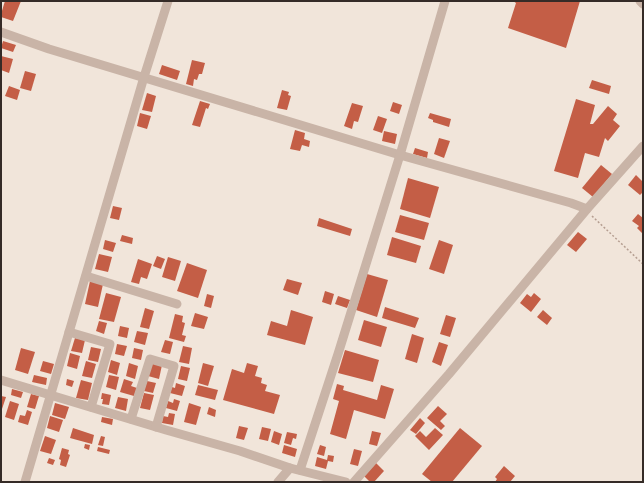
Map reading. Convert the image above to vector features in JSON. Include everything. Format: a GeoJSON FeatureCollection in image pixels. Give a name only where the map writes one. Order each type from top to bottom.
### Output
{"type":"FeatureCollection","features":[{"type":"Feature","properties":{"kind":"street"},"geometry":{"type":"LineString","coordinates":[[25,482],[168,1]]}},
{"type":"Feature","properties":{"kind":"street"},"geometry":{"type":"LineString","coordinates":[[300,470],[400,155],[445,1]]}},
{"type":"Feature","properties":{"kind":"street"},"geometry":{"type":"LineString","coordinates":[[640,1],[643,4]]}},
{"type":"Feature","properties":{"kind":"street"},"geometry":{"type":"LineString","coordinates":[[1,32],[144,78],[400,155],[571,203],[587,209]]}},
{"type":"Feature","properties":{"kind":"street"},"geometry":{"type":"LineString","coordinates":[[354,482],[448,374],[587,209],[643,146]]}},
{"type":"Feature","properties":{"kind":"street"},"geometry":{"type":"LineString","coordinates":[[86,276],[177,304]]}},
{"type":"Feature","properties":{"kind":"street"},"geometry":{"type":"LineString","coordinates":[[69,332],[110,344],[92,407]]}},
{"type":"Feature","properties":{"kind":"street"},"geometry":{"type":"LineString","coordinates":[[131,420],[150,359],[174,366],[156,427]]}},
{"type":"Feature","properties":{"kind":"street"},"geometry":{"type":"LineString","coordinates":[[1,380],[131,420],[240,451],[290,468],[346,482]]}},
{"type":"Feature","properties":{"kind":"street"},"geometry":{"type":"LineString","coordinates":[[278,482],[290,468]]}},
{"type":"Feature","properties":{"kind":"path"},"geometry":{"type":"LineString","coordinates":[[587,209],[643,264]]}},
{"type":"Feature","properties":{"kind":"building"},"geometry":{"type":"Polygon","coordinates":[[[5,1],[21,1],[13,21],[1,17],[5,1]]]}},
{"type":"Feature","properties":{"kind":"building"},"geometry":{"type":"Polygon","coordinates":[[[513,1],[580,1],[566,48],[508,28],[516,3],[513,1]]]}},
{"type":"Feature","properties":{"kind":"building"},"geometry":{"type":"Polygon","coordinates":[[[3,41],[16,45],[13,52],[1,48],[3,41]]]}},
{"type":"Feature","properties":{"kind":"building"},"geometry":{"type":"Polygon","coordinates":[[[1,56],[13,59],[9,73],[1,70],[1,56]]]}},
{"type":"Feature","properties":{"kind":"building"},"geometry":{"type":"Polygon","coordinates":[[[192,60],[205,63],[202,74],[199,74],[197,80],[194,79],[193,86],[186,84],[192,60]]]}},
{"type":"Feature","properties":{"kind":"building"},"geometry":{"type":"Polygon","coordinates":[[[162,65],[180,71],[177,80],[159,74],[162,65]]]}},
{"type":"Feature","properties":{"kind":"building"},"geometry":{"type":"Polygon","coordinates":[[[25,71],[36,74],[31,91],[20,88],[25,71]]]}},
{"type":"Feature","properties":{"kind":"building"},"geometry":{"type":"Polygon","coordinates":[[[592,80],[611,86],[609,94],[589,88],[592,80]]]}},
{"type":"Feature","properties":{"kind":"building"},"geometry":{"type":"Polygon","coordinates":[[[9,86],[20,90],[17,100],[5,96],[9,86]]]}},
{"type":"Feature","properties":{"kind":"building"},"geometry":{"type":"Polygon","coordinates":[[[282,90],[289,92],[288,95],[291,96],[287,110],[277,108],[282,90]]]}},
{"type":"Feature","properties":{"kind":"building"},"geometry":{"type":"Polygon","coordinates":[[[147,93],[156,96],[152,112],[142,110],[147,93]]]}},
{"type":"Feature","properties":{"kind":"building"},"geometry":{"type":"Polygon","coordinates":[[[576,99],[595,105],[590,124],[593,124],[608,106],[617,114],[613,120],[620,126],[608,141],[605,138],[599,157],[585,153],[578,178],[554,171],[576,99]]]}},
{"type":"Feature","properties":{"kind":"building"},"geometry":{"type":"Polygon","coordinates":[[[200,101],[210,104],[208,109],[206,108],[200,127],[192,125],[200,101]]]}},
{"type":"Feature","properties":{"kind":"building"},"geometry":{"type":"Polygon","coordinates":[[[393,102],[402,105],[399,114],[390,111],[393,102]]]}},
{"type":"Feature","properties":{"kind":"building"},"geometry":{"type":"Polygon","coordinates":[[[352,103],[363,106],[358,122],[354,121],[352,129],[344,126],[352,103]]]}},
{"type":"Feature","properties":{"kind":"building"},"geometry":{"type":"Polygon","coordinates":[[[140,113],[151,116],[147,129],[137,126],[140,113]]]}},
{"type":"Feature","properties":{"kind":"building"},"geometry":{"type":"Polygon","coordinates":[[[430,113],[451,119],[449,127],[433,122],[433,120],[428,118],[430,113]]]}},
{"type":"Feature","properties":{"kind":"building"},"geometry":{"type":"Polygon","coordinates":[[[378,116],[387,119],[382,133],[373,130],[378,116]]]}},
{"type":"Feature","properties":{"kind":"building"},"geometry":{"type":"Polygon","coordinates":[[[295,130],[305,133],[304,139],[310,141],[309,147],[302,145],[300,151],[290,149],[295,130]]]}},
{"type":"Feature","properties":{"kind":"building"},"geometry":{"type":"Polygon","coordinates":[[[384,131],[397,134],[395,144],[382,141],[384,131]]]}},
{"type":"Feature","properties":{"kind":"building"},"geometry":{"type":"Polygon","coordinates":[[[439,138],[450,141],[444,158],[434,154],[439,138]]]}},
{"type":"Feature","properties":{"kind":"building"},"geometry":{"type":"Polygon","coordinates":[[[415,148],[428,152],[427,158],[413,154],[415,148]]]}},
{"type":"Feature","properties":{"kind":"building"},"geometry":{"type":"Polygon","coordinates":[[[601,165],[612,174],[593,197],[582,188],[601,165]]]}},
{"type":"Feature","properties":{"kind":"building"},"geometry":{"type":"Polygon","coordinates":[[[636,175],[643,182],[643,192],[640,195],[628,185],[636,175]]]}},
{"type":"Feature","properties":{"kind":"building"},"geometry":{"type":"Polygon","coordinates":[[[408,178],[439,187],[430,218],[400,209],[408,178]]]}},
{"type":"Feature","properties":{"kind":"building"},"geometry":{"type":"Polygon","coordinates":[[[113,206],[122,208],[119,220],[110,218],[113,206]]]}},
{"type":"Feature","properties":{"kind":"building"},"geometry":{"type":"Polygon","coordinates":[[[638,214],[643,218],[643,234],[637,228],[639,226],[632,221],[638,214]]]}},
{"type":"Feature","properties":{"kind":"building"},"geometry":{"type":"Polygon","coordinates":[[[400,215],[429,223],[424,240],[395,232],[400,215]]]}},
{"type":"Feature","properties":{"kind":"building"},"geometry":{"type":"Polygon","coordinates":[[[319,218],[352,229],[350,236],[317,226],[319,218]]]}},
{"type":"Feature","properties":{"kind":"building"},"geometry":{"type":"Polygon","coordinates":[[[578,232],[587,239],[576,252],[567,245],[578,232]]]}},
{"type":"Feature","properties":{"kind":"building"},"geometry":{"type":"Polygon","coordinates":[[[122,235],[133,238],[132,244],[120,241],[122,235]]]}},
{"type":"Feature","properties":{"kind":"building"},"geometry":{"type":"Polygon","coordinates":[[[392,237],[421,246],[416,263],[387,255],[392,237]]]}},
{"type":"Feature","properties":{"kind":"building"},"geometry":{"type":"Polygon","coordinates":[[[105,240],[116,243],[113,252],[103,249],[105,240]]]}},
{"type":"Feature","properties":{"kind":"building"},"geometry":{"type":"Polygon","coordinates":[[[439,240],[453,245],[444,274],[429,269],[439,240]]]}},
{"type":"Feature","properties":{"kind":"building"},"geometry":{"type":"Polygon","coordinates":[[[99,254],[112,257],[108,272],[95,269],[99,254]]]}},
{"type":"Feature","properties":{"kind":"building"},"geometry":{"type":"Polygon","coordinates":[[[157,256],[165,259],[161,269],[153,266],[157,256]]]}},
{"type":"Feature","properties":{"kind":"building"},"geometry":{"type":"Polygon","coordinates":[[[168,257],[181,261],[175,281],[162,277],[168,257]]]}},
{"type":"Feature","properties":{"kind":"building"},"geometry":{"type":"Polygon","coordinates":[[[138,259],[152,264],[147,279],[141,277],[139,284],[131,282],[138,259]]]}},
{"type":"Feature","properties":{"kind":"building"},"geometry":{"type":"Polygon","coordinates":[[[187,263],[207,270],[198,298],[177,291],[187,263]]]}},
{"type":"Feature","properties":{"kind":"building"},"geometry":{"type":"Polygon","coordinates":[[[367,274],[388,280],[377,317],[356,310],[367,274]]]}},
{"type":"Feature","properties":{"kind":"building"},"geometry":{"type":"Polygon","coordinates":[[[287,279],[302,283],[298,295],[283,290],[287,279]]]}},
{"type":"Feature","properties":{"kind":"building"},"geometry":{"type":"Polygon","coordinates":[[[90,281],[103,284],[98,307],[85,304],[90,281]]]}},
{"type":"Feature","properties":{"kind":"building"},"geometry":{"type":"Polygon","coordinates":[[[325,291],[334,294],[331,305],[322,302],[325,291]]]}},
{"type":"Feature","properties":{"kind":"building"},"geometry":{"type":"Polygon","coordinates":[[[106,293],[121,297],[114,322],[99,319],[106,293]]]}},
{"type":"Feature","properties":{"kind":"building"},"geometry":{"type":"Polygon","coordinates":[[[534,293],[541,299],[531,312],[520,303],[527,294],[531,297],[534,293]]]}},
{"type":"Feature","properties":{"kind":"building"},"geometry":{"type":"Polygon","coordinates":[[[207,294],[214,296],[211,308],[204,306],[207,294]]]}},
{"type":"Feature","properties":{"kind":"building"},"geometry":{"type":"Polygon","coordinates":[[[338,296],[350,300],[347,308],[335,304],[338,296]]]}},
{"type":"Feature","properties":{"kind":"building"},"geometry":{"type":"Polygon","coordinates":[[[385,307],[419,318],[415,328],[382,318],[385,307]]]}},
{"type":"Feature","properties":{"kind":"building"},"geometry":{"type":"Polygon","coordinates":[[[145,308],[154,311],[149,329],[140,327],[145,308]]]}},
{"type":"Feature","properties":{"kind":"building"},"geometry":{"type":"Polygon","coordinates":[[[291,310],[313,317],[305,345],[267,335],[271,321],[287,326],[291,310]]]}},
{"type":"Feature","properties":{"kind":"building"},"geometry":{"type":"Polygon","coordinates":[[[543,310],[552,318],[547,325],[537,317],[543,310]]]}},
{"type":"Feature","properties":{"kind":"building"},"geometry":{"type":"Polygon","coordinates":[[[195,313],[208,317],[204,329],[191,326],[195,313]]]}},
{"type":"Feature","properties":{"kind":"building"},"geometry":{"type":"Polygon","coordinates":[[[175,314],[183,316],[182,322],[185,323],[182,335],[186,336],[184,342],[169,338],[175,314]]]}},
{"type":"Feature","properties":{"kind":"building"},"geometry":{"type":"Polygon","coordinates":[[[446,315],[456,318],[450,337],[440,334],[446,315]]]}},
{"type":"Feature","properties":{"kind":"building"},"geometry":{"type":"Polygon","coordinates":[[[364,320],[387,327],[381,347],[358,340],[364,320]]]}},
{"type":"Feature","properties":{"kind":"building"},"geometry":{"type":"Polygon","coordinates":[[[99,321],[107,323],[104,334],[96,331],[99,321]]]}},
{"type":"Feature","properties":{"kind":"building"},"geometry":{"type":"Polygon","coordinates":[[[120,326],[129,328],[127,338],[118,336],[120,326]]]}},
{"type":"Feature","properties":{"kind":"building"},"geometry":{"type":"Polygon","coordinates":[[[137,331],[148,333],[145,345],[134,342],[137,331]]]}},
{"type":"Feature","properties":{"kind":"building"},"geometry":{"type":"Polygon","coordinates":[[[412,334],[424,338],[417,363],[405,359],[412,334]]]}},
{"type":"Feature","properties":{"kind":"building"},"geometry":{"type":"Polygon","coordinates":[[[75,338],[85,340],[82,353],[71,351],[75,338]]]}},
{"type":"Feature","properties":{"kind":"building"},"geometry":{"type":"Polygon","coordinates":[[[165,340],[173,342],[170,354],[161,352],[165,340]]]}},
{"type":"Feature","properties":{"kind":"building"},"geometry":{"type":"Polygon","coordinates":[[[439,342],[448,345],[441,366],[432,362],[439,342]]]}},
{"type":"Feature","properties":{"kind":"building"},"geometry":{"type":"Polygon","coordinates":[[[117,344],[127,346],[124,356],[115,354],[117,344]]]}},
{"type":"Feature","properties":{"kind":"building"},"geometry":{"type":"Polygon","coordinates":[[[183,346],[192,348],[189,364],[179,362],[183,346]]]}},
{"type":"Feature","properties":{"kind":"building"},"geometry":{"type":"Polygon","coordinates":[[[91,347],[101,349],[98,362],[88,360],[91,347]]]}},
{"type":"Feature","properties":{"kind":"building"},"geometry":{"type":"Polygon","coordinates":[[[21,348],[35,352],[28,374],[15,370],[21,348]]]}},
{"type":"Feature","properties":{"kind":"building"},"geometry":{"type":"Polygon","coordinates":[[[134,348],[143,350],[141,360],[132,358],[134,348]]]}},
{"type":"Feature","properties":{"kind":"building"},"geometry":{"type":"Polygon","coordinates":[[[345,350],[379,360],[373,382],[338,373],[345,350]]]}},
{"type":"Feature","properties":{"kind":"building"},"geometry":{"type":"Polygon","coordinates":[[[70,353],[80,356],[77,369],[67,366],[70,353]]]}},
{"type":"Feature","properties":{"kind":"building"},"geometry":{"type":"Polygon","coordinates":[[[111,360],[120,363],[117,375],[108,372],[111,360]]]}},
{"type":"Feature","properties":{"kind":"building"},"geometry":{"type":"Polygon","coordinates":[[[43,361],[54,364],[51,374],[40,371],[43,361]]]}},
{"type":"Feature","properties":{"kind":"building"},"geometry":{"type":"Polygon","coordinates":[[[86,361],[96,364],[92,378],[82,376],[86,361]]]}},
{"type":"Feature","properties":{"kind":"building"},"geometry":{"type":"Polygon","coordinates":[[[151,362],[162,365],[159,379],[148,376],[151,362]]]}},
{"type":"Feature","properties":{"kind":"building"},"geometry":{"type":"Polygon","coordinates":[[[129,363],[138,366],[135,379],[126,376],[129,363]]]}},
{"type":"Feature","properties":{"kind":"building"},"geometry":{"type":"Polygon","coordinates":[[[203,363],[214,366],[208,386],[198,383],[203,363]]]}},
{"type":"Feature","properties":{"kind":"building"},"geometry":{"type":"Polygon","coordinates":[[[247,363],[258,366],[255,376],[262,378],[261,383],[267,385],[265,391],[280,395],[274,414],[223,400],[232,369],[244,373],[247,363]]]}},
{"type":"Feature","properties":{"kind":"building"},"geometry":{"type":"Polygon","coordinates":[[[181,366],[190,368],[187,381],[178,379],[181,366]]]}},
{"type":"Feature","properties":{"kind":"building"},"geometry":{"type":"Polygon","coordinates":[[[34,375],[47,378],[46,385],[32,382],[34,375]]]}},
{"type":"Feature","properties":{"kind":"building"},"geometry":{"type":"Polygon","coordinates":[[[109,375],[119,377],[116,390],[106,387],[109,375]]]}},
{"type":"Feature","properties":{"kind":"building"},"geometry":{"type":"Polygon","coordinates":[[[67,379],[74,381],[72,387],[66,385],[67,379]]]}},
{"type":"Feature","properties":{"kind":"building"},"geometry":{"type":"Polygon","coordinates":[[[124,379],[133,382],[131,386],[137,388],[134,396],[120,392],[124,379]]]}},
{"type":"Feature","properties":{"kind":"building"},"geometry":{"type":"Polygon","coordinates":[[[81,380],[92,383],[88,400],[76,398],[81,380]]]}},
{"type":"Feature","properties":{"kind":"building"},"geometry":{"type":"Polygon","coordinates":[[[147,381],[156,383],[153,393],[144,391],[147,381]]]}},
{"type":"Feature","properties":{"kind":"building"},"geometry":{"type":"Polygon","coordinates":[[[176,383],[185,386],[182,396],[170,393],[172,387],[175,388],[176,383]]]}},
{"type":"Feature","properties":{"kind":"building"},"geometry":{"type":"Polygon","coordinates":[[[337,384],[344,386],[343,390],[377,400],[381,385],[394,389],[385,419],[354,410],[346,439],[330,434],[339,401],[333,399],[337,384]]]}},
{"type":"Feature","properties":{"kind":"building"},"geometry":{"type":"Polygon","coordinates":[[[198,385],[218,390],[215,400],[195,395],[198,385]]]}},
{"type":"Feature","properties":{"kind":"building"},"geometry":{"type":"Polygon","coordinates":[[[12,389],[23,392],[21,398],[11,395],[12,389]]]}},
{"type":"Feature","properties":{"kind":"building"},"geometry":{"type":"Polygon","coordinates":[[[102,393],[111,395],[109,405],[102,404],[102,393]]]}},
{"type":"Feature","properties":{"kind":"building"},"geometry":{"type":"Polygon","coordinates":[[[144,393],[154,395],[150,410],[140,408],[144,393]]]}},
{"type":"Feature","properties":{"kind":"building"},"geometry":{"type":"Polygon","coordinates":[[[31,394],[39,396],[35,409],[27,407],[31,394]]]}},
{"type":"Feature","properties":{"kind":"building"},"geometry":{"type":"Polygon","coordinates":[[[1,396],[6,397],[1,412],[1,396]]]}},
{"type":"Feature","properties":{"kind":"building"},"geometry":{"type":"Polygon","coordinates":[[[118,397],[128,399],[126,411],[115,408],[118,397]]]}},
{"type":"Feature","properties":{"kind":"building"},"geometry":{"type":"Polygon","coordinates":[[[174,399],[180,401],[177,411],[166,408],[168,401],[173,403],[174,399]]]}},
{"type":"Feature","properties":{"kind":"building"},"geometry":{"type":"Polygon","coordinates":[[[10,401],[19,404],[14,420],[5,417],[10,401]]]}},
{"type":"Feature","properties":{"kind":"building"},"geometry":{"type":"Polygon","coordinates":[[[55,403],[69,407],[65,419],[52,415],[55,403]]]}},
{"type":"Feature","properties":{"kind":"building"},"geometry":{"type":"Polygon","coordinates":[[[189,403],[201,407],[196,425],[184,422],[189,403]]]}},
{"type":"Feature","properties":{"kind":"building"},"geometry":{"type":"Polygon","coordinates":[[[438,406],[447,414],[440,421],[445,426],[441,430],[427,418],[438,406]]]}},
{"type":"Feature","properties":{"kind":"building"},"geometry":{"type":"Polygon","coordinates":[[[209,407],[216,410],[215,417],[207,414],[209,407]]]}},
{"type":"Feature","properties":{"kind":"building"},"geometry":{"type":"Polygon","coordinates":[[[27,410],[32,412],[28,425],[18,422],[20,415],[25,416],[27,410]]]}},
{"type":"Feature","properties":{"kind":"building"},"geometry":{"type":"Polygon","coordinates":[[[169,413],[175,414],[173,425],[162,423],[163,416],[168,417],[169,413]]]}},
{"type":"Feature","properties":{"kind":"building"},"geometry":{"type":"Polygon","coordinates":[[[50,416],[63,420],[59,432],[47,428],[50,416]]]}},
{"type":"Feature","properties":{"kind":"building"},"geometry":{"type":"Polygon","coordinates":[[[102,417],[113,419],[112,425],[101,422],[102,417]]]}},
{"type":"Feature","properties":{"kind":"building"},"geometry":{"type":"Polygon","coordinates":[[[420,418],[425,423],[416,434],[410,430],[420,418]]]}},
{"type":"Feature","properties":{"kind":"building"},"geometry":{"type":"Polygon","coordinates":[[[239,426],[248,428],[244,440],[236,438],[239,426]]]}},
{"type":"Feature","properties":{"kind":"building"},"geometry":{"type":"Polygon","coordinates":[[[262,427],[271,429],[268,441],[259,439],[262,427]]]}},
{"type":"Feature","properties":{"kind":"building"},"geometry":{"type":"Polygon","coordinates":[[[73,428],[94,435],[92,444],[70,438],[73,428]]]}},
{"type":"Feature","properties":{"kind":"building"},"geometry":{"type":"Polygon","coordinates":[[[435,428],[443,435],[429,450],[415,436],[420,431],[426,437],[435,428]]]}},
{"type":"Feature","properties":{"kind":"building"},"geometry":{"type":"Polygon","coordinates":[[[460,428],[482,446],[452,482],[432,482],[422,474],[460,428]]]}},
{"type":"Feature","properties":{"kind":"building"},"geometry":{"type":"Polygon","coordinates":[[[274,431],[282,434],[279,445],[271,442],[274,431]]]}},
{"type":"Feature","properties":{"kind":"building"},"geometry":{"type":"Polygon","coordinates":[[[372,431],[381,433],[377,446],[369,444],[372,431]]]}},
{"type":"Feature","properties":{"kind":"building"},"geometry":{"type":"Polygon","coordinates":[[[287,432],[297,434],[296,439],[293,438],[291,445],[284,443],[287,432]]]}},
{"type":"Feature","properties":{"kind":"building"},"geometry":{"type":"Polygon","coordinates":[[[45,436],[56,440],[51,454],[40,451],[45,436]]]}},
{"type":"Feature","properties":{"kind":"building"},"geometry":{"type":"Polygon","coordinates":[[[101,436],[105,437],[103,446],[98,445],[101,436]]]}},
{"type":"Feature","properties":{"kind":"building"},"geometry":{"type":"Polygon","coordinates":[[[85,444],[90,445],[89,450],[84,448],[85,444]]]}},
{"type":"Feature","properties":{"kind":"building"},"geometry":{"type":"Polygon","coordinates":[[[284,445],[297,449],[295,457],[282,453],[284,445]]]}},
{"type":"Feature","properties":{"kind":"building"},"geometry":{"type":"Polygon","coordinates":[[[320,445],[326,447],[324,456],[317,454],[320,445]]]}},
{"type":"Feature","properties":{"kind":"building"},"geometry":{"type":"Polygon","coordinates":[[[98,447],[110,450],[109,454],[97,451],[98,447]]]}},
{"type":"Feature","properties":{"kind":"building"},"geometry":{"type":"Polygon","coordinates":[[[62,448],[69,450],[68,454],[70,455],[66,467],[60,465],[61,460],[59,459],[62,448]]]}},
{"type":"Feature","properties":{"kind":"building"},"geometry":{"type":"Polygon","coordinates":[[[354,449],[362,451],[358,466],[350,464],[354,449]]]}},
{"type":"Feature","properties":{"kind":"building"},"geometry":{"type":"Polygon","coordinates":[[[328,455],[334,456],[333,462],[328,461],[326,469],[315,466],[317,457],[327,460],[328,455]]]}},
{"type":"Feature","properties":{"kind":"building"},"geometry":{"type":"Polygon","coordinates":[[[49,458],[55,460],[53,465],[47,463],[49,458]]]}},
{"type":"Feature","properties":{"kind":"building"},"geometry":{"type":"Polygon","coordinates":[[[376,463],[384,471],[374,482],[370,482],[364,476],[376,463]]]}},
{"type":"Feature","properties":{"kind":"building"},"geometry":{"type":"Polygon","coordinates":[[[504,466],[515,476],[510,482],[495,482],[497,479],[495,477],[504,466]]]}}]}
